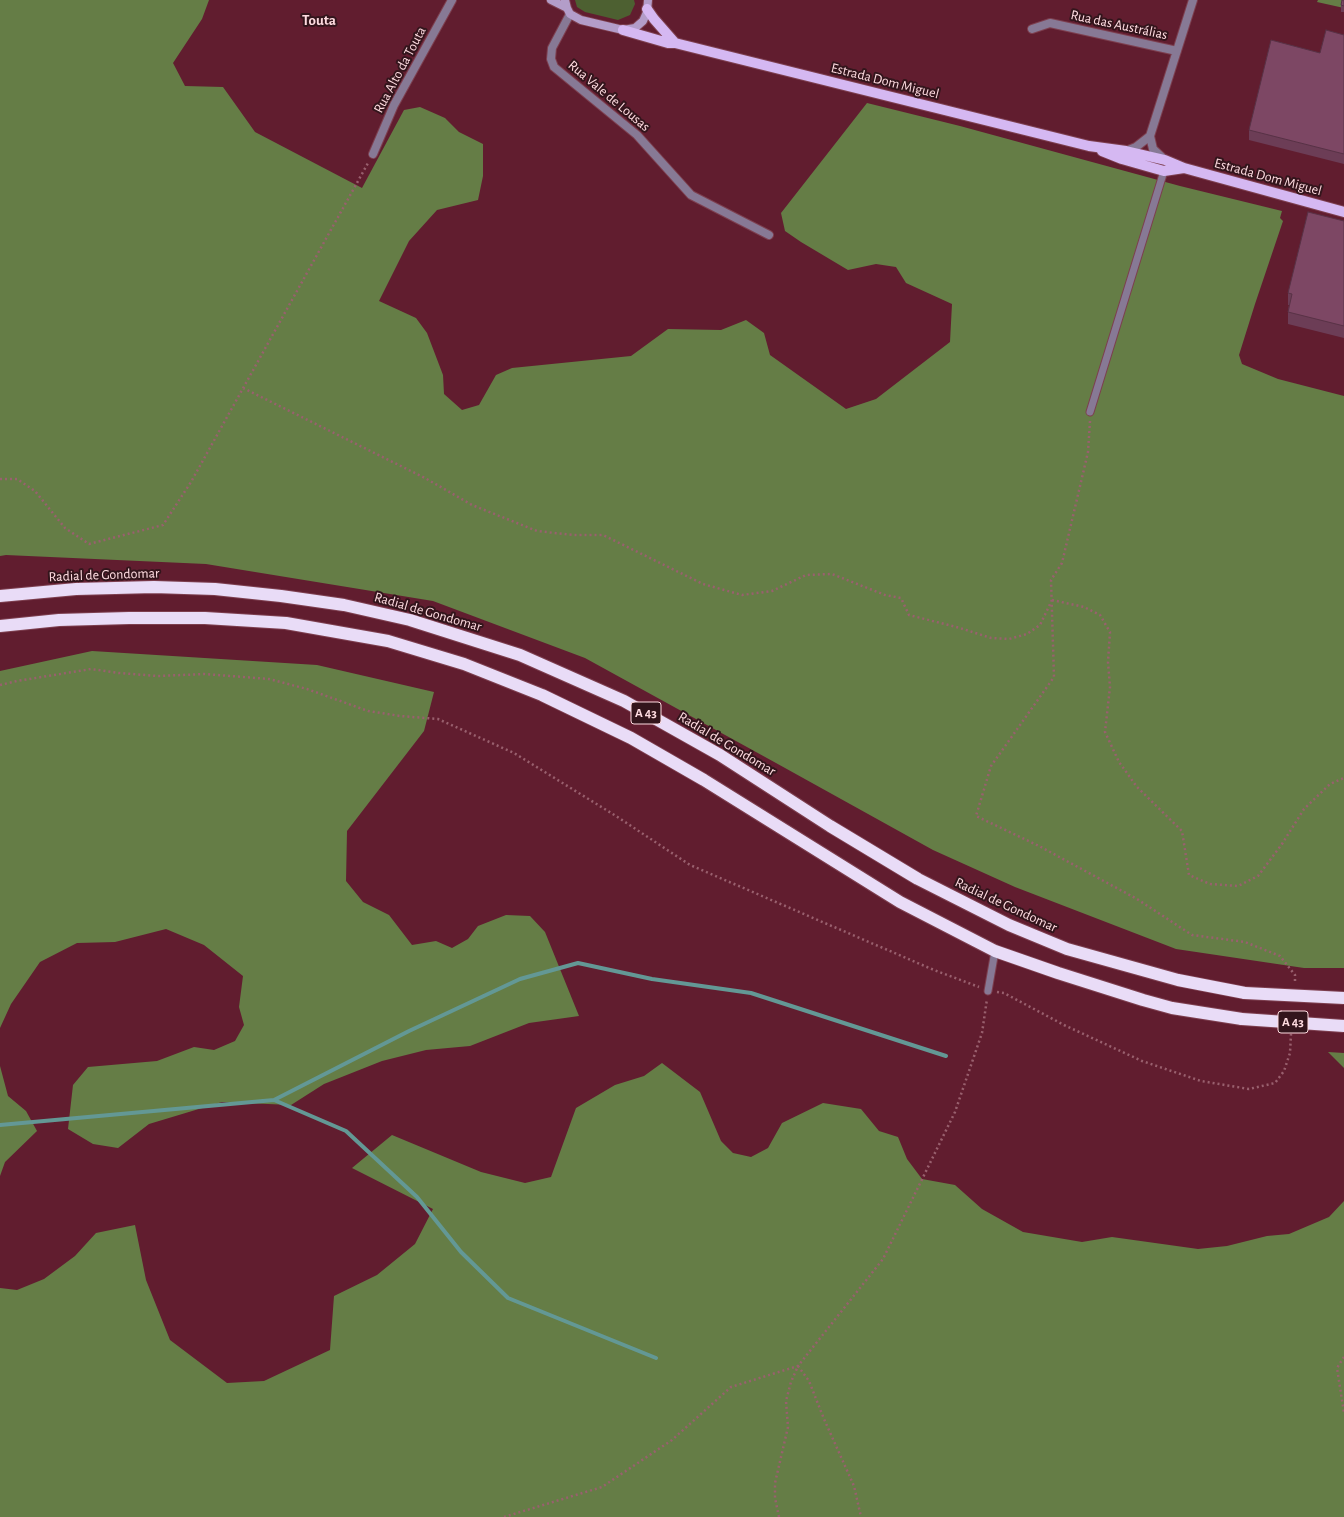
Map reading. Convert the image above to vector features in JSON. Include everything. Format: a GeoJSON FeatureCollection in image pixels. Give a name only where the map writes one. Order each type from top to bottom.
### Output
{"type":"FeatureCollection","features":[{"type":"Feature","properties":{"kind":"highway","name":"Radial de Gondomar"},"geometry":{"type":"LineString","coordinates":[[0,596],[76,589],[154,587],[215,589],[344,605],[418,622],[520,655],[624,701],[720,756],[830,826],[918,879],[1009,925],[1067,949],[1178,980],[1245,993],[1344,998]]}},
{"type":"Feature","properties":{"kind":"highway","name":"A 43"},"geometry":{"type":"LineString","coordinates":[[0,626],[59,620],[205,618],[286,623],[388,641],[464,664],[542,696],[631,738],[704,780],[900,902],[995,951],[1058,973],[1172,1008],[1242,1019],[1344,1026]]}},
{"type":"Feature","properties":{"kind":"main road"},"geometry":{"type":"LineString","coordinates":[[551,0],[567,7],[581,20],[623,30],[635,28],[642,21],[648,2]]}},
{"type":"Feature","properties":{"kind":"main road"},"geometry":{"type":"LineString","coordinates":[[648,2],[654,19],[675,42]]}},
{"type":"Feature","properties":{"kind":"main road","name":"Estrada Dom Miguel"},"geometry":{"type":"LineString","coordinates":[[623,30],[668,43],[675,42],[1089,146],[1126,151],[1165,160],[1184,168],[1344,212]]}},
{"type":"Feature","properties":{"kind":"main road","name":"Estrada Dom Miguel"},"geometry":{"type":"LineString","coordinates":[[1089,146],[1122,159],[1164,171],[1184,168]]}},
{"type":"Feature","properties":{"kind":"street","name":"Rua Alto da Touta"},"geometry":{"type":"LineString","coordinates":[[373,154],[394,105],[452,0]]}},
{"type":"Feature","properties":{"kind":"street"},"geometry":{"type":"LineString","coordinates":[[1165,160],[1153,149],[1150,136],[1193,0]]}},
{"type":"Feature","properties":{"kind":"street","name":"Rua Vale de Lousas"},"geometry":{"type":"LineString","coordinates":[[567,7],[552,48],[551,59],[554,67],[637,135],[691,195],[769,234]]}},
{"type":"Feature","properties":{"kind":"street","name":"Rua das Austrálias"},"geometry":{"type":"LineString","coordinates":[[1032,29],[1050,23],[1177,51]]}},
{"type":"Feature","properties":{"kind":"street"},"geometry":{"type":"LineString","coordinates":[[1126,151],[1136,147],[1150,136]]}},
{"type":"Feature","properties":{"kind":"lane"},"geometry":{"type":"LineString","coordinates":[[1090,412],[1164,171]]}},
{"type":"Feature","properties":{"kind":"lane"},"geometry":{"type":"LineString","coordinates":[[988,991],[995,951]]}},
{"type":"Feature","properties":{"kind":"path"},"geometry":{"type":"LineString","coordinates":[[0,479],[17,479],[35,491],[65,528],[89,544],[162,525],[191,482],[373,154]]}},
{"type":"Feature","properties":{"kind":"path"},"geometry":{"type":"LineString","coordinates":[[243,388],[425,478],[472,505],[537,531],[572,536],[603,535],[702,584],[742,595],[772,591],[806,575],[832,574],[885,595],[901,598],[909,615],[960,628],[991,638],[1009,639],[1027,634],[1040,625],[1052,600]]}},
{"type":"Feature","properties":{"kind":"path"},"geometry":{"type":"LineString","coordinates":[[1090,412],[1088,452],[1062,563],[1051,580],[1054,677],[991,766],[976,816],[1039,846],[1137,899],[1192,935],[1245,942],[1280,956],[1296,975],[1294,990]]}},
{"type":"Feature","properties":{"kind":"path"},"geometry":{"type":"LineString","coordinates":[[1052,600],[1084,608],[1100,615],[1110,632],[1108,662],[1110,687],[1105,732],[1119,762],[1137,787],[1182,831],[1189,875],[1210,884],[1238,886],[1258,876],[1282,844],[1304,809],[1330,784],[1344,778]]}},
{"type":"Feature","properties":{"kind":"path"},"geometry":{"type":"LineString","coordinates":[[0,685],[90,669],[158,676],[205,674],[269,679],[307,689],[368,711],[438,720],[514,753],[616,816],[690,865],[934,970],[988,991],[1004,993],[1064,1025],[1142,1061],[1201,1081],[1249,1089],[1275,1083],[1284,1071],[1290,1053],[1292,1029]]}},
{"type":"Feature","properties":{"kind":"path"},"geometry":{"type":"LineString","coordinates":[[779,1517],[775,1498],[775,1483],[788,1427],[786,1401],[791,1382],[798,1366],[883,1259],[955,1112],[982,1033],[988,991]]}},
{"type":"Feature","properties":{"kind":"path"},"geometry":{"type":"LineString","coordinates":[[1344,1358],[1337,1368],[1344,1413]]}},
{"type":"Feature","properties":{"kind":"path"},"geometry":{"type":"LineString","coordinates":[[504,1517],[602,1487],[672,1440],[731,1387],[798,1366]]}},
{"type":"Feature","properties":{"kind":"path"},"geometry":{"type":"LineString","coordinates":[[798,1366],[809,1381],[854,1486],[861,1517]]}},
{"type":"Feature","properties":{"kind":"green space"},"geometry":{"type":"Polygon","coordinates":[[[0,0],[209,0],[202,19],[173,63],[185,86],[223,87],[255,132],[362,188],[404,110],[420,107],[445,118],[459,132],[483,144],[483,176],[478,200],[437,210],[409,241],[379,301],[416,318],[427,333],[443,375],[444,394],[462,410],[479,405],[496,375],[512,368],[631,356],[668,329],[721,330],[746,320],[764,333],[770,355],[846,409],[876,399],[950,342],[952,304],[906,283],[896,267],[876,264],[848,270],[785,231],[781,213],[867,103],[960,126],[1180,186],[1282,211],[1280,218],[1283,221],[1239,355],[1242,364],[1278,379],[1344,396],[1344,968],[1304,968],[1176,949],[1015,887],[933,850],[585,658],[433,601],[206,564],[6,555],[0,556],[0,0]]]}},
{"type":"Feature","properties":{"kind":"green space"},"geometry":{"type":"Polygon","coordinates":[[[575,0],[634,0],[635,4],[630,15],[618,20],[585,12],[577,7],[575,0]]]}},
{"type":"Feature","properties":{"kind":"green space"},"geometry":{"type":"Polygon","coordinates":[[[1318,0],[1344,0],[1344,8],[1317,2],[1318,0]]]}},
{"type":"Feature","properties":{"kind":"green space"},"geometry":{"type":"Polygon","coordinates":[[[92,651],[317,665],[434,692],[424,731],[347,831],[346,881],[363,902],[389,915],[412,945],[436,941],[452,948],[468,939],[478,926],[506,915],[530,916],[545,932],[579,1016],[529,1023],[470,1046],[426,1050],[382,1061],[324,1084],[291,1105],[222,1102],[149,1124],[118,1148],[93,1144],[68,1129],[73,1085],[88,1067],[157,1061],[194,1047],[214,1050],[235,1041],[244,1025],[239,1007],[243,976],[204,945],[166,929],[115,942],[77,943],[40,962],[11,1004],[0,1028],[0,671],[92,651]]]}},
{"type":"Feature","properties":{"kind":"green space"},"geometry":{"type":"Polygon","coordinates":[[[1328,1052],[1344,1053],[1344,1068],[1328,1052]]]}},
{"type":"Feature","properties":{"kind":"green space"},"geometry":{"type":"Polygon","coordinates":[[[662,1063],[700,1092],[721,1141],[733,1153],[751,1157],[768,1148],[782,1123],[823,1103],[861,1109],[879,1131],[898,1137],[907,1159],[922,1179],[955,1185],[982,1209],[1023,1232],[1082,1242],[1112,1237],[1198,1249],[1227,1246],[1267,1236],[1289,1234],[1329,1217],[1344,1201],[1344,1517],[0,1517],[0,1288],[17,1290],[44,1279],[75,1256],[96,1233],[135,1225],[146,1280],[170,1340],[227,1383],[264,1381],[330,1350],[334,1296],[377,1275],[415,1244],[433,1209],[352,1168],[392,1135],[481,1172],[525,1183],[551,1177],[576,1108],[615,1085],[644,1076],[662,1063]]]}},
{"type":"Feature","properties":{"kind":"green space"},"geometry":{"type":"Polygon","coordinates":[[[0,1066],[8,1096],[26,1111],[37,1131],[5,1162],[0,1176],[0,1066]]]}},
{"type":"Feature","properties":{"kind":"building"},"geometry":{"type":"Polygon","coordinates":[[[1342,0],[1344,0],[1344,6],[1341,5],[1342,0]]]}},
{"type":"Feature","properties":{"kind":"building"},"geometry":{"type":"Polygon","coordinates":[[[1326,30],[1344,35],[1344,154],[1249,130],[1271,40],[1320,53],[1326,30]]]}},
{"type":"Feature","properties":{"kind":"building"},"geometry":{"type":"Polygon","coordinates":[[[1308,212],[1344,221],[1344,326],[1288,312],[1292,294],[1288,293],[1308,212]]]}},
{"type":"Feature","properties":{"kind":"waterway"},"geometry":{"type":"LineString","coordinates":[[0,1125],[274,1100],[409,1031],[520,979],[578,963],[652,979],[751,993],[946,1056]]}},
{"type":"Feature","properties":{"kind":"waterway"},"geometry":{"type":"LineString","coordinates":[[274,1100],[346,1131],[417,1197],[461,1252],[508,1298],[656,1358]]}},
{"type":"Feature","properties":{"kind":"district","name":"Touta"},"geometry":{"type":"Point","coordinates":[319,20]}}]}
